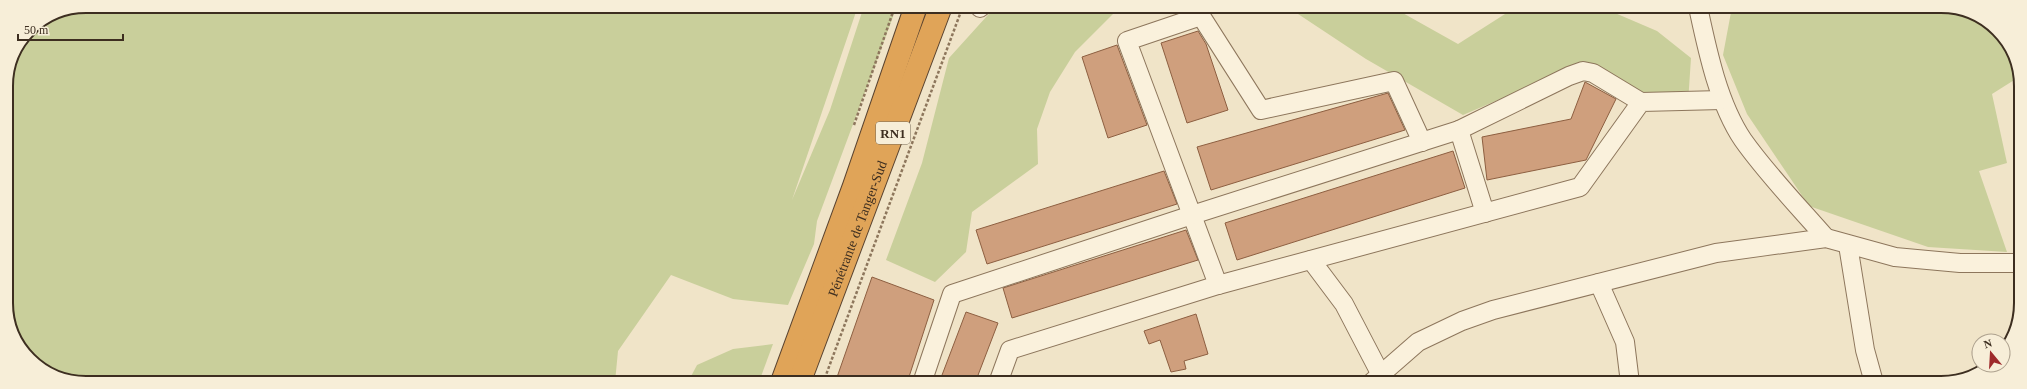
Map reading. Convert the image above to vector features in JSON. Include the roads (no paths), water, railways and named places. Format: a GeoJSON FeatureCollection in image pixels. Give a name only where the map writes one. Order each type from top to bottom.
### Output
{"type":"FeatureCollection","features":[{"type":"Feature","properties":{"kind":"highway","name":"Pénétrante de Tanger-Sud"},"geometry":{"type":"LineString","coordinates":[[836,260],[854,186],[908,13]]}},
{"type":"Feature","properties":{"kind":"highway","name":"Pénétrante de Tanger-Sud"},"geometry":{"type":"LineString","coordinates":[[785,376],[807,338],[836,260],[938,13]]}},
{"type":"Feature","properties":{"kind":"highway","name":"Pénétrante de Tanger-Sud"},"geometry":{"type":"LineString","coordinates":[[800,376],[807,338]]}},
{"type":"Feature","properties":{"kind":"street"},"geometry":{"type":"LineString","coordinates":[[1699,13],[1704,36],[1722,100],[1742,138],[1826,238]]}},
{"type":"Feature","properties":{"kind":"street"},"geometry":{"type":"LineString","coordinates":[[1218,285],[1127,41],[1200,16],[1261,110],[1394,80],[1422,142]]}},
{"type":"Feature","properties":{"kind":"street"},"geometry":{"type":"LineString","coordinates":[[924,376],[952,294],[1192,215],[1459,130],[1563,79],[1583,71],[1593,73],[1641,102],[1722,100]]}},
{"type":"Feature","properties":{"kind":"street"},"geometry":{"type":"LineString","coordinates":[[1001,376],[1010,350],[1218,285],[1580,187],[1641,102]]}},
{"type":"Feature","properties":{"kind":"street"},"geometry":{"type":"LineString","coordinates":[[1459,130],[1485,213]]}},
{"type":"Feature","properties":{"kind":"street"},"geometry":{"type":"LineString","coordinates":[[1379,376],[1418,342],[1462,320],[1493,310],[1716,253],[1826,238],[1896,257],[1960,263],[2014,263]]}},
{"type":"Feature","properties":{"kind":"street"},"geometry":{"type":"LineString","coordinates":[[1848,245],[1865,350],[1873,376]]}},
{"type":"Feature","properties":{"kind":"street"},"geometry":{"type":"LineString","coordinates":[[1311,260],[1331,284],[1344,304],[1375,376]]}},
{"type":"Feature","properties":{"kind":"street"},"geometry":{"type":"LineString","coordinates":[[1599,283],[1625,342],[1629,376]]}}]}
